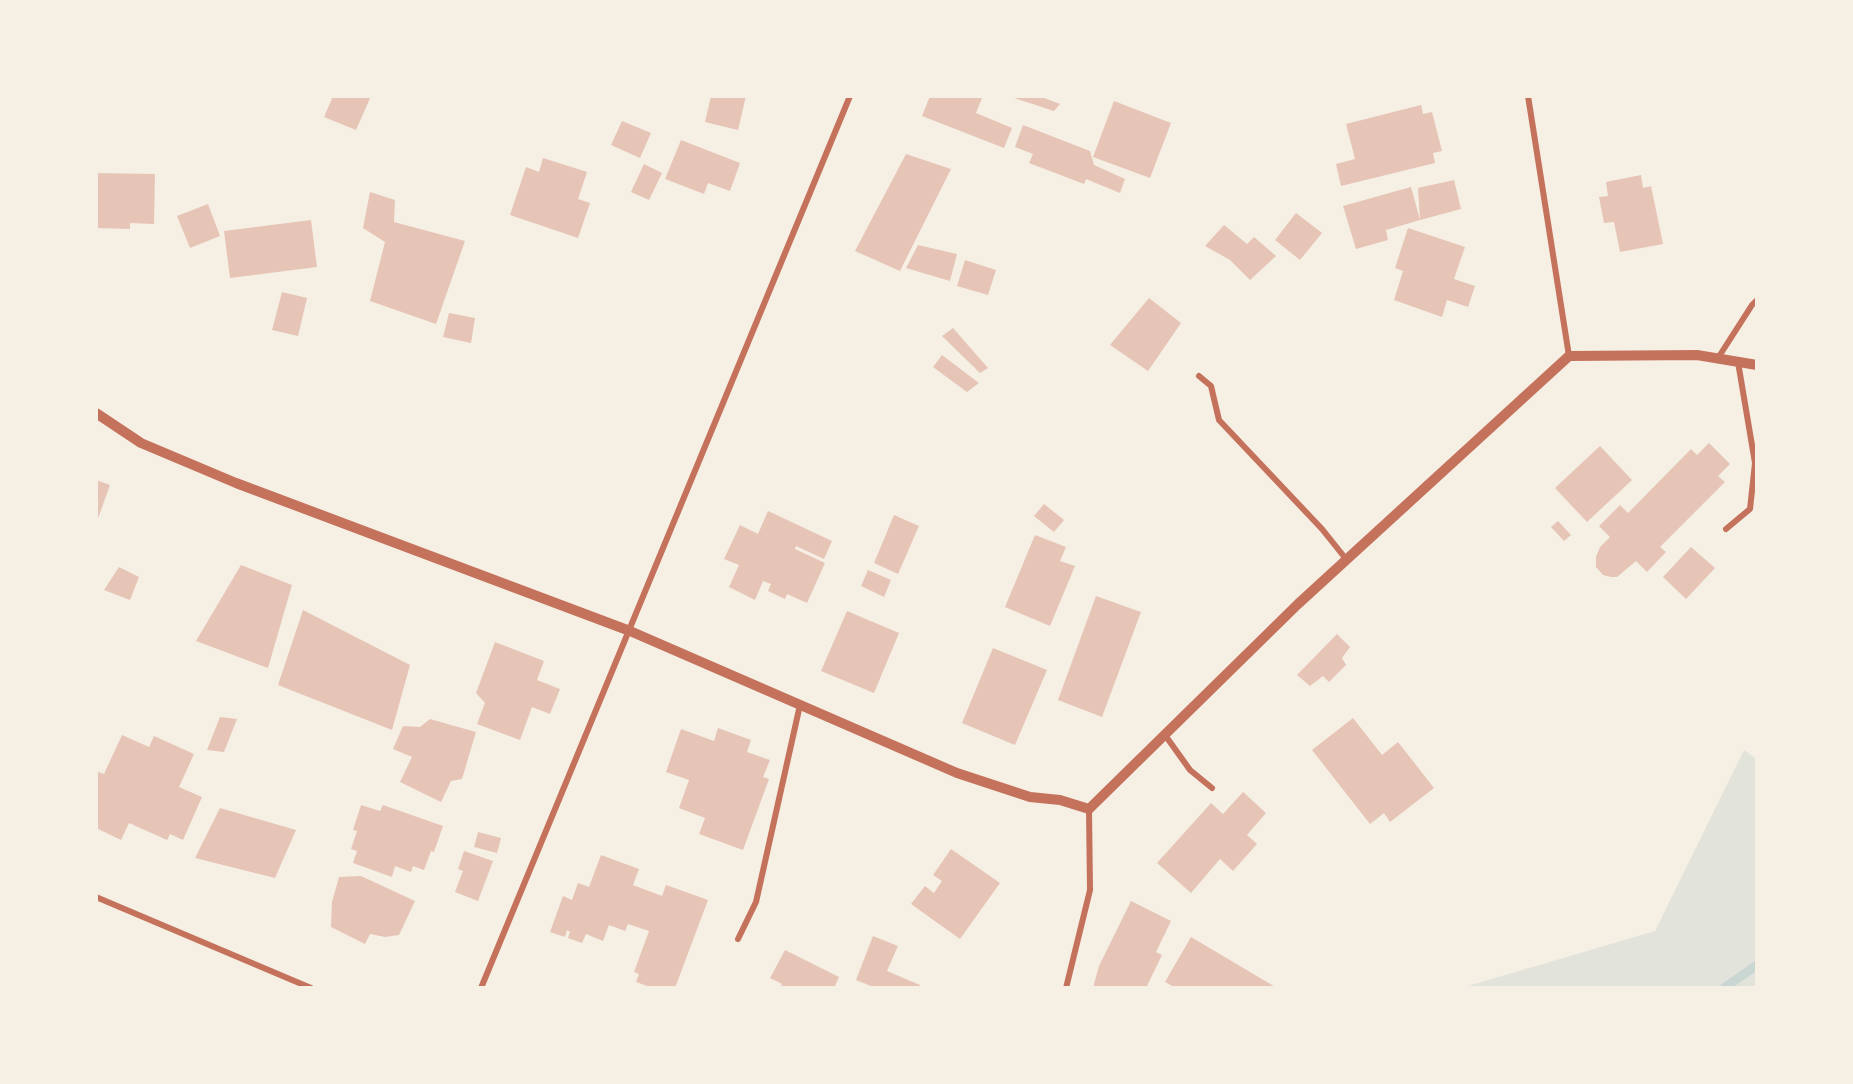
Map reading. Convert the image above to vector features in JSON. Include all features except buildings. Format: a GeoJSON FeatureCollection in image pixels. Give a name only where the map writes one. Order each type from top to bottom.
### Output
{"type":"FeatureCollection","features":[{"type":"Feature","properties":{"kind":"street"},"geometry":{"type":"LineString","coordinates":[[481,988],[850,96]]}},
{"type":"Feature","properties":{"kind":"street"},"geometry":{"type":"LineString","coordinates":[[1528,96],[1569,356]]}},
{"type":"Feature","properties":{"kind":"street"},"geometry":{"type":"LineString","coordinates":[[1718,358],[1757,300]]}},
{"type":"Feature","properties":{"kind":"street"},"geometry":{"type":"LineString","coordinates":[[1066,988],[1090,890],[1089,808],[1298,604],[1569,356],[1696,355],[1757,365]]}},
{"type":"Feature","properties":{"kind":"street"},"geometry":{"type":"LineString","coordinates":[[1726,529],[1750,509],[1755,463],[1738,362]]}},
{"type":"Feature","properties":{"kind":"street"},"geometry":{"type":"LineString","coordinates":[[1199,376],[1211,386],[1219,420],[1322,529],[1346,559]]}},
{"type":"Feature","properties":{"kind":"street"},"geometry":{"type":"LineString","coordinates":[[96,413],[141,443],[237,483],[630,631],[957,773],[1030,797],[1060,800],[1089,808]]}},
{"type":"Feature","properties":{"kind":"street"},"geometry":{"type":"LineString","coordinates":[[738,939],[756,902],[800,705]]}},
{"type":"Feature","properties":{"kind":"street"},"geometry":{"type":"LineString","coordinates":[[1165,735],[1190,770],[1212,788]]}},
{"type":"Feature","properties":{"kind":"street"},"geometry":{"type":"LineString","coordinates":[[96,897],[311,988]]}},
{"type":"Feature","properties":{"kind":"shaded area"},"geometry":{"type":"Polygon","coordinates":[[[1744,750],[1757,759],[1757,988],[1461,988],[1655,931],[1744,750]]]}},
{"type":"Feature","properties":{"kind":"waterway"},"geometry":{"type":"LineString","coordinates":[[1724,988],[1757,965]]}}]}
